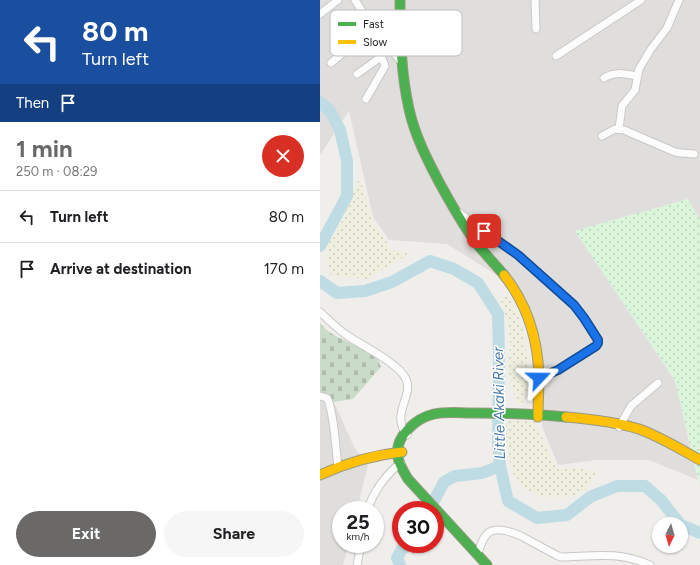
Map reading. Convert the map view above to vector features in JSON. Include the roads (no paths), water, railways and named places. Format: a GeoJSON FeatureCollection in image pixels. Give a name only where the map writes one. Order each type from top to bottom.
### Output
{"type":"FeatureCollection","features":[{"type":"Feature","properties":{"kind":"main road"},"geometry":{"type":"LineString","coordinates":[[402,56],[412,122],[420,144],[452,208],[475,240],[509,282],[524,306],[537,356],[539,378],[538,416]]}},
{"type":"Feature","properties":{"kind":"main road"},"geometry":{"type":"LineString","coordinates":[[491,565],[478,553],[424,494],[400,458],[407,434],[430,419],[450,416],[519,415],[619,426],[644,431],[700,460]]}},
{"type":"Feature","properties":{"kind":"main road"},"geometry":{"type":"LineString","coordinates":[[619,426],[642,435],[700,464]]}},
{"type":"Feature","properties":{"kind":"main road"},"geometry":{"type":"LineString","coordinates":[[320,475],[338,468],[400,458]]}},
{"type":"Feature","properties":{"kind":"main road"},"geometry":{"type":"LineString","coordinates":[[478,553],[486,565]]}},
{"type":"Feature","properties":{"kind":"street"},"geometry":{"type":"LineString","coordinates":[[320,14],[338,0]]}},
{"type":"Feature","properties":{"kind":"street"},"geometry":{"type":"LineString","coordinates":[[355,0],[360,10]]}},
{"type":"Feature","properties":{"kind":"street"},"geometry":{"type":"LineString","coordinates":[[535,0],[536,28]]}},
{"type":"Feature","properties":{"kind":"street"},"geometry":{"type":"LineString","coordinates":[[556,56],[641,0]]}},
{"type":"Feature","properties":{"kind":"street"},"geometry":{"type":"LineString","coordinates":[[619,129],[622,106],[635,90],[637,76],[644,60],[667,28],[679,0]]}},
{"type":"Feature","properties":{"kind":"street"},"geometry":{"type":"LineString","coordinates":[[331,63],[339,56]]}},
{"type":"Feature","properties":{"kind":"street"},"geometry":{"type":"LineString","coordinates":[[357,74],[381,56],[384,62],[384,70],[366,99]]}},
{"type":"Feature","properties":{"kind":"street"},"geometry":{"type":"LineString","coordinates":[[395,56],[403,64]]}},
{"type":"Feature","properties":{"kind":"street"},"geometry":{"type":"LineString","coordinates":[[604,78],[611,73],[637,76]]}},
{"type":"Feature","properties":{"kind":"street"},"geometry":{"type":"LineString","coordinates":[[602,136],[615,129],[619,129],[675,152],[694,154]]}},
{"type":"Feature","properties":{"kind":"street"},"geometry":{"type":"LineString","coordinates":[[452,208],[518,255],[563,295],[574,305],[598,340],[596,346],[558,370],[539,378]]}},
{"type":"Feature","properties":{"kind":"street"},"geometry":{"type":"LineString","coordinates":[[320,312],[348,336],[392,364],[405,376],[408,388],[400,419],[407,434]]}},
{"type":"Feature","properties":{"kind":"street"},"geometry":{"type":"LineString","coordinates":[[619,426],[631,406],[658,383]]}},
{"type":"Feature","properties":{"kind":"street"},"geometry":{"type":"LineString","coordinates":[[320,396],[327,398],[329,402],[338,468]]}},
{"type":"Feature","properties":{"kind":"street"},"geometry":{"type":"LineString","coordinates":[[372,501],[400,458]]}},
{"type":"Feature","properties":{"kind":"street"},"geometry":{"type":"LineString","coordinates":[[478,553],[484,539],[489,533],[503,530],[515,533],[562,557],[608,554],[631,558],[650,565]]}},
{"type":"Feature","properties":{"kind":"street"},"geometry":{"type":"LineString","coordinates":[[357,565],[359,553]]}},
{"type":"Feature","properties":{"kind":"waterway","name":"Little Akaki River"},"geometry":{"type":"LineString","coordinates":[[320,102],[330,111],[340,130],[347,161],[347,196],[320,246]]}},
{"type":"Feature","properties":{"kind":"waterway","name":"Little Akaki River"},"geometry":{"type":"LineString","coordinates":[[320,281],[337,293],[365,291],[392,282],[430,261],[454,269],[478,283],[498,314],[498,443],[500,466],[508,501],[537,518],[567,515],[590,497],[617,486],[645,486],[661,500],[674,517]]}},
{"type":"Feature","properties":{"kind":"waterway"},"geometry":{"type":"LineString","coordinates":[[434,501],[444,482],[455,476],[482,473],[500,466]]}},
{"type":"Feature","properties":{"kind":"waterway","name":"Little Akaki River"},"geometry":{"type":"LineString","coordinates":[[688,528],[700,533]]}},
{"type":"Feature","properties":{"kind":"waterway"},"geometry":{"type":"LineString","coordinates":[[400,553],[397,558],[400,565]]}}]}
